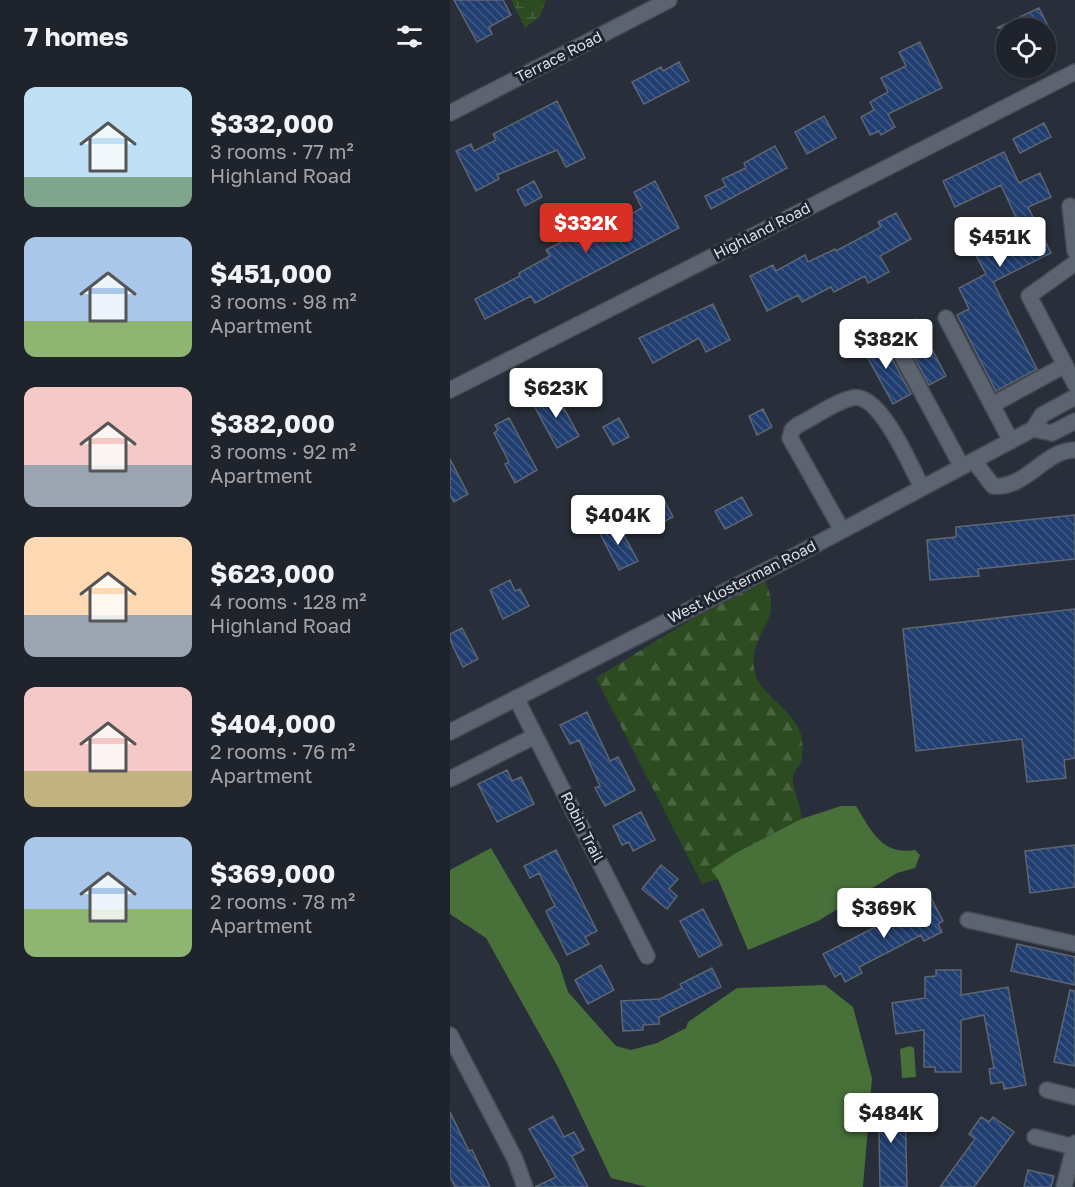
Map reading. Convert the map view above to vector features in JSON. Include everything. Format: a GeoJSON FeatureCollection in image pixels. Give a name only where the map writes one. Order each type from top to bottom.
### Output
{"type":"FeatureCollection","features":[{"type":"Feature","properties":{"kind":"street","name":"Terrace Road"},"geometry":{"type":"LineString","coordinates":[[450,113],[669,0]]}},
{"type":"Feature","properties":{"kind":"street","name":"Highland Road"},"geometry":{"type":"LineString","coordinates":[[450,390],[1075,72]]}},
{"type":"Feature","properties":{"kind":"street"},"geometry":{"type":"LineString","coordinates":[[1070,206],[1075,251]]}},
{"type":"Feature","properties":{"kind":"street"},"geometry":{"type":"LineString","coordinates":[[1075,263],[1029,296],[1075,384]]}},
{"type":"Feature","properties":{"kind":"street"},"geometry":{"type":"LineString","coordinates":[[946,318],[1011,441]]}},
{"type":"Feature","properties":{"kind":"street"},"geometry":{"type":"LineString","coordinates":[[893,339],[968,464],[993,486],[1003,487],[1027,477],[1069,450],[1052,433],[1033,429]]}},
{"type":"Feature","properties":{"kind":"street"},"geometry":{"type":"LineString","coordinates":[[992,405],[1065,365]]}},
{"type":"Feature","properties":{"kind":"street","name":"West Klosterman Road"},"geometry":{"type":"LineString","coordinates":[[450,732],[1011,441],[1033,429],[1042,415],[1075,397]]}},
{"type":"Feature","properties":{"kind":"street"},"geometry":{"type":"LineString","coordinates":[[842,530],[790,438],[792,430],[798,425],[853,398],[866,400],[879,409],[922,488]]}},
{"type":"Feature","properties":{"kind":"street"},"geometry":{"type":"LineString","coordinates":[[1052,433],[1075,421]]}},
{"type":"Feature","properties":{"kind":"street","name":"Robin Trail"},"geometry":{"type":"LineString","coordinates":[[516,698],[647,956]]}},
{"type":"Feature","properties":{"kind":"street"},"geometry":{"type":"LineString","coordinates":[[450,779],[535,736]]}},
{"type":"Feature","properties":{"kind":"street"},"geometry":{"type":"LineString","coordinates":[[968,920],[1075,944]]}},
{"type":"Feature","properties":{"kind":"street"},"geometry":{"type":"LineString","coordinates":[[450,1035],[515,1159],[525,1187]]}},
{"type":"Feature","properties":{"kind":"street"},"geometry":{"type":"LineString","coordinates":[[1047,1090],[1075,1097]]}},
{"type":"Feature","properties":{"kind":"street"},"geometry":{"type":"LineString","coordinates":[[1035,1137],[1075,1145],[1064,1187]]}},
{"type":"Feature","properties":{"kind":"green space"},"geometry":{"type":"Polygon","coordinates":[[[511,0],[546,0],[540,16],[525,28],[511,0]]]}},
{"type":"Feature","properties":{"kind":"green space"},"geometry":{"type":"Polygon","coordinates":[[[765,581],[771,607],[769,617],[756,644],[754,668],[762,686],[791,717],[801,735],[802,760],[793,779],[801,819],[734,854],[718,879],[702,884],[596,678],[695,617],[765,581]]]}},
{"type":"Feature","properties":{"kind":"shaded area"},"geometry":{"type":"Polygon","coordinates":[[[841,806],[856,806],[873,832],[886,845],[904,851],[915,850],[920,855],[915,868],[897,873],[818,921],[748,950],[718,879],[711,870],[734,854],[801,819],[841,806]]]}},
{"type":"Feature","properties":{"kind":"shaded area"},"geometry":{"type":"Polygon","coordinates":[[[491,848],[559,964],[568,992],[616,1046],[631,1050],[657,1043],[686,1028],[688,1022],[737,988],[825,985],[853,1007],[872,1078],[863,1187],[647,1187],[611,1178],[558,1067],[486,938],[450,914],[450,870],[491,848]]]}},
{"type":"Feature","properties":{"kind":"shaded area"},"geometry":{"type":"Polygon","coordinates":[[[910,1046],[914,1048],[916,1077],[902,1078],[900,1049],[910,1046]]]}},
{"type":"Feature","properties":{"kind":"building"},"geometry":{"type":"Polygon","coordinates":[[[454,0],[503,0],[511,15],[489,27],[492,34],[477,42],[454,0]]]}},
{"type":"Feature","properties":{"kind":"building"},"geometry":{"type":"Polygon","coordinates":[[[1039,8],[1044,18],[1018,18],[1039,8]]]}},
{"type":"Feature","properties":{"kind":"building"},"geometry":{"type":"Polygon","coordinates":[[[920,42],[942,88],[888,114],[895,127],[881,135],[879,131],[870,135],[861,117],[874,110],[870,102],[888,92],[881,78],[906,66],[899,52],[920,42]]]}},
{"type":"Feature","properties":{"kind":"building"},"geometry":{"type":"Polygon","coordinates":[[[679,62],[689,81],[644,104],[632,82],[661,67],[663,71],[679,62]]]}},
{"type":"Feature","properties":{"kind":"building"},"geometry":{"type":"Polygon","coordinates":[[[557,101],[585,158],[566,167],[557,150],[497,175],[499,179],[476,191],[456,151],[471,144],[474,151],[496,140],[493,134],[557,101]]]}},
{"type":"Feature","properties":{"kind":"building"},"geometry":{"type":"Polygon","coordinates":[[[824,116],[836,138],[807,154],[795,132],[824,116]]]}},
{"type":"Feature","properties":{"kind":"building"},"geometry":{"type":"Polygon","coordinates":[[[1044,123],[1051,137],[1020,153],[1013,139],[1044,123]]]}},
{"type":"Feature","properties":{"kind":"building"},"geometry":{"type":"Polygon","coordinates":[[[775,146],[787,168],[711,209],[705,196],[726,186],[722,179],[746,168],[744,163],[775,146]]]}},
{"type":"Feature","properties":{"kind":"building"},"geometry":{"type":"Polygon","coordinates":[[[1004,152],[1019,183],[1040,173],[1051,197],[1028,207],[1051,253],[993,282],[1037,369],[996,391],[957,315],[969,309],[959,288],[986,274],[973,250],[1020,226],[1001,185],[955,207],[943,181],[1004,152]]]}},
{"type":"Feature","properties":{"kind":"building"},"geometry":{"type":"Polygon","coordinates":[[[534,181],[542,197],[525,206],[517,190],[534,181]]]}},
{"type":"Feature","properties":{"kind":"building"},"geometry":{"type":"Polygon","coordinates":[[[655,181],[679,228],[535,303],[531,296],[485,319],[475,299],[520,276],[519,273],[550,256],[546,250],[599,221],[603,230],[642,208],[634,192],[655,181]]]}},
{"type":"Feature","properties":{"kind":"building"},"geometry":{"type":"Polygon","coordinates":[[[896,213],[911,239],[880,256],[889,272],[868,283],[865,276],[834,292],[831,287],[802,302],[798,295],[767,311],[750,276],[773,265],[776,271],[805,255],[808,262],[835,249],[836,251],[881,227],[878,222],[896,213]]]}},
{"type":"Feature","properties":{"kind":"building"},"geometry":{"type":"Polygon","coordinates":[[[713,304],[730,340],[706,352],[699,338],[653,363],[639,338],[713,304]]]}},
{"type":"Feature","properties":{"kind":"building"},"geometry":{"type":"Polygon","coordinates":[[[916,319],[946,376],[929,385],[902,334],[895,330],[916,319]]]}},
{"type":"Feature","properties":{"kind":"building"},"geometry":{"type":"Polygon","coordinates":[[[884,335],[884,344],[911,394],[893,404],[862,347],[884,335]]]}},
{"type":"Feature","properties":{"kind":"building"},"geometry":{"type":"Polygon","coordinates":[[[554,390],[579,436],[557,448],[532,402],[554,390]]]}},
{"type":"Feature","properties":{"kind":"building"},"geometry":{"type":"Polygon","coordinates":[[[763,409],[772,427],[757,435],[749,416],[763,409]]]}},
{"type":"Feature","properties":{"kind":"building"},"geometry":{"type":"Polygon","coordinates":[[[509,418],[537,470],[515,483],[505,464],[509,462],[494,433],[498,430],[495,425],[509,418]]]}},
{"type":"Feature","properties":{"kind":"building"},"geometry":{"type":"Polygon","coordinates":[[[619,418],[629,437],[613,445],[603,427],[619,418]]]}},
{"type":"Feature","properties":{"kind":"building"},"geometry":{"type":"Polygon","coordinates":[[[450,459],[468,494],[454,502],[450,495],[450,459]]]}},
{"type":"Feature","properties":{"kind":"building"},"geometry":{"type":"Polygon","coordinates":[[[662,496],[673,517],[653,527],[642,506],[662,496]]]}},
{"type":"Feature","properties":{"kind":"building"},"geometry":{"type":"Polygon","coordinates":[[[742,497],[752,515],[725,529],[715,511],[742,497]]]}},
{"type":"Feature","properties":{"kind":"building"},"geometry":{"type":"Polygon","coordinates":[[[1075,515],[1075,559],[978,569],[979,576],[930,580],[927,540],[956,537],[956,527],[1075,515]]]}},
{"type":"Feature","properties":{"kind":"building"},"geometry":{"type":"Polygon","coordinates":[[[616,521],[638,561],[619,570],[598,530],[616,521]]]}},
{"type":"Feature","properties":{"kind":"building"},"geometry":{"type":"Polygon","coordinates":[[[510,580],[515,591],[520,589],[529,606],[503,619],[490,590],[510,580]]]}},
{"type":"Feature","properties":{"kind":"building"},"geometry":{"type":"Polygon","coordinates":[[[1075,609],[1075,758],[1064,760],[1066,778],[1027,782],[1022,739],[916,751],[903,629],[1075,609]]]}},
{"type":"Feature","properties":{"kind":"building"},"geometry":{"type":"Polygon","coordinates":[[[462,628],[478,659],[463,667],[450,640],[450,634],[462,628]]]}},
{"type":"Feature","properties":{"kind":"building"},"geometry":{"type":"Polygon","coordinates":[[[587,712],[610,761],[618,757],[635,790],[605,806],[595,788],[600,786],[579,740],[570,744],[560,725],[587,712]]]}},
{"type":"Feature","properties":{"kind":"building"},"geometry":{"type":"Polygon","coordinates":[[[507,770],[512,781],[521,777],[534,804],[497,822],[478,784],[507,770]]]}},
{"type":"Feature","properties":{"kind":"building"},"geometry":{"type":"Polygon","coordinates":[[[641,812],[655,840],[633,851],[629,842],[622,845],[613,826],[641,812]]]}},
{"type":"Feature","properties":{"kind":"building"},"geometry":{"type":"Polygon","coordinates":[[[1075,845],[1075,887],[1030,893],[1025,851],[1075,845]]]}},
{"type":"Feature","properties":{"kind":"building"},"geometry":{"type":"Polygon","coordinates":[[[556,850],[597,931],[585,937],[589,944],[567,955],[546,911],[555,906],[539,873],[530,878],[524,866],[556,850]]]}},
{"type":"Feature","properties":{"kind":"building"},"geometry":{"type":"Polygon","coordinates":[[[661,865],[678,879],[669,889],[677,896],[667,909],[642,889],[661,865]]]}},
{"type":"Feature","properties":{"kind":"building"},"geometry":{"type":"Polygon","coordinates":[[[931,898],[943,921],[938,924],[942,932],[924,941],[921,935],[859,967],[862,973],[845,982],[841,973],[835,977],[823,954],[931,898]]]}},
{"type":"Feature","properties":{"kind":"building"},"geometry":{"type":"Polygon","coordinates":[[[703,909],[722,945],[699,957],[680,921],[703,909]]]}},
{"type":"Feature","properties":{"kind":"building"},"geometry":{"type":"Polygon","coordinates":[[[1017,944],[1075,957],[1075,985],[1011,971],[1017,944]]]}},
{"type":"Feature","properties":{"kind":"building"},"geometry":{"type":"Polygon","coordinates":[[[601,965],[614,990],[588,1004],[575,980],[601,965]]]}},
{"type":"Feature","properties":{"kind":"building"},"geometry":{"type":"Polygon","coordinates":[[[712,968],[721,987],[659,1017],[659,1024],[643,1025],[643,1030],[623,1031],[621,1001],[660,999],[682,988],[680,984],[712,968]]]}},
{"type":"Feature","properties":{"kind":"building"},"geometry":{"type":"Polygon","coordinates":[[[936,970],[961,970],[961,995],[1008,987],[1026,1085],[1004,1089],[1003,1082],[991,1084],[989,1069],[994,1068],[984,1015],[961,1020],[961,1072],[935,1072],[935,1067],[924,1067],[924,1030],[896,1034],[892,1003],[925,998],[925,977],[936,976],[936,970]]]}},
{"type":"Feature","properties":{"kind":"building"},"geometry":{"type":"Polygon","coordinates":[[[1070,990],[1075,991],[1075,1066],[1054,1062],[1070,990]]]}},
{"type":"Feature","properties":{"kind":"building"},"geometry":{"type":"Polygon","coordinates":[[[905,1103],[907,1187],[880,1187],[879,1130],[870,1130],[870,1111],[879,1111],[878,1104],[905,1103]]]}},
{"type":"Feature","properties":{"kind":"building"},"geometry":{"type":"Polygon","coordinates":[[[450,1112],[490,1187],[455,1187],[450,1177],[450,1112]]]}},
{"type":"Feature","properties":{"kind":"building"},"geometry":{"type":"Polygon","coordinates":[[[553,1116],[564,1137],[574,1132],[584,1150],[572,1156],[588,1187],[535,1187],[556,1177],[529,1129],[553,1116]]]}},
{"type":"Feature","properties":{"kind":"building"},"geometry":{"type":"Polygon","coordinates":[[[981,1117],[989,1122],[993,1117],[1014,1132],[974,1187],[940,1187],[975,1139],[969,1134],[981,1117]]]}},
{"type":"Feature","properties":{"kind":"building"},"geometry":{"type":"Polygon","coordinates":[[[1028,1170],[1054,1176],[1051,1187],[1024,1187],[1028,1170]]]}}]}
